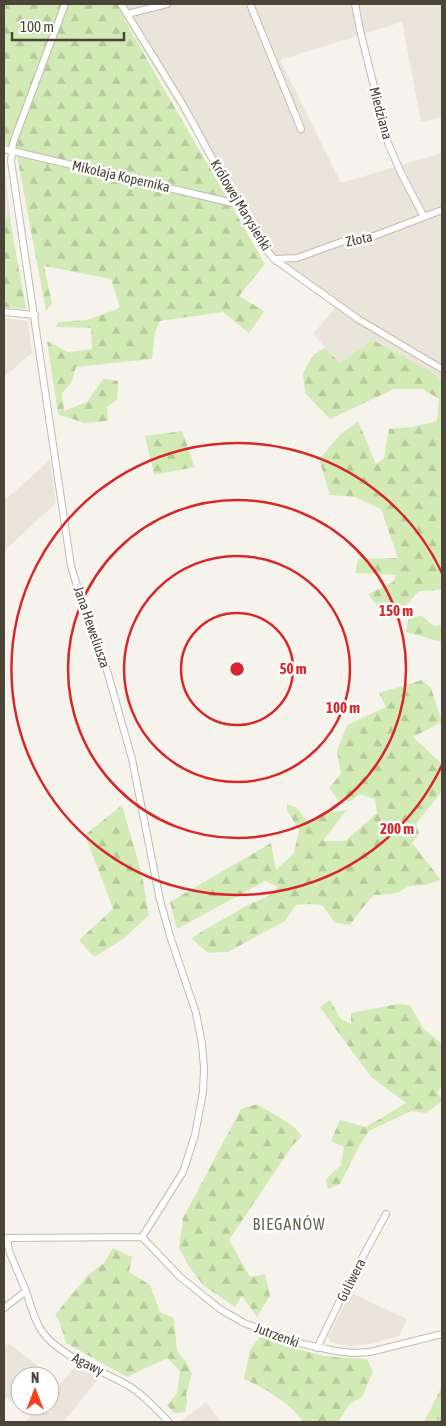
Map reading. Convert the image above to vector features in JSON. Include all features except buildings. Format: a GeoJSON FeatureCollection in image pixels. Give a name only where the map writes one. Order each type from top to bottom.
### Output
{"type":"FeatureCollection","features":[{"type":"Feature","properties":{"kind":"street","name":"Jana Heweliusza"},"geometry":{"type":"LineString","coordinates":[[65,4],[13,142],[11,151],[12,171],[72,566],[83,606],[104,660],[132,759],[152,866],[170,936],[196,1013],[204,1068],[203,1092],[196,1136],[183,1172],[142,1237]]}},
{"type":"Feature","properties":{"kind":"street","name":"Królowej Marysieńki"},"geometry":{"type":"LineString","coordinates":[[121,4],[183,105],[260,242],[274,259],[358,319],[442,368]]}},
{"type":"Feature","properties":{"kind":"street"},"geometry":{"type":"LineString","coordinates":[[127,14],[168,4]]}},
{"type":"Feature","properties":{"kind":"street"},"geometry":{"type":"LineString","coordinates":[[250,4],[300,129]]}},
{"type":"Feature","properties":{"kind":"street","name":"Miedziana"},"geometry":{"type":"LineString","coordinates":[[355,4],[388,143],[401,173],[424,216]]}},
{"type":"Feature","properties":{"kind":"street","name":"Mikołaja Kopernika"},"geometry":{"type":"LineString","coordinates":[[4,148],[238,204]]}},
{"type":"Feature","properties":{"kind":"street","name":"Złota"},"geometry":{"type":"LineString","coordinates":[[274,259],[297,258],[344,241],[374,236],[442,210]]}},
{"type":"Feature","properties":{"kind":"street"},"geometry":{"type":"LineString","coordinates":[[4,312],[35,315]]}},
{"type":"Feature","properties":{"kind":"street","name":"Guliwera"},"geometry":{"type":"LineString","coordinates":[[317,1348],[348,1284],[386,1214]]}},
{"type":"Feature","properties":{"kind":"street"},"geometry":{"type":"LineString","coordinates":[[5,1238],[142,1237]]}},
{"type":"Feature","properties":{"kind":"street","name":"Jutrzenki"},"geometry":{"type":"LineString","coordinates":[[142,1237],[180,1277],[220,1310],[260,1329],[294,1342],[317,1348],[353,1353],[370,1352],[442,1334]]}},
{"type":"Feature","properties":{"kind":"street","name":"Agawy"},"geometry":{"type":"LineString","coordinates":[[5,1238],[36,1320],[50,1340],[67,1354],[137,1391],[169,1422]]}},
{"type":"Feature","properties":{"kind":"street"},"geometry":{"type":"LineString","coordinates":[[4,1308],[26,1291]]}},
{"type":"Feature","properties":{"kind":"shaded area"},"geometry":{"type":"Polygon","coordinates":[[[117,4],[441,4],[442,117],[421,122],[402,22],[280,60],[341,183],[442,153],[442,381],[435,374],[373,340],[340,364],[313,334],[338,305],[278,266],[126,23],[117,4]]]}},
{"type":"Feature","properties":{"kind":"shaded area"},"geometry":{"type":"Polygon","coordinates":[[[4,163],[11,222],[4,221],[4,163]]]}},
{"type":"Feature","properties":{"kind":"shaded area"},"geometry":{"type":"Polygon","coordinates":[[[4,318],[28,321],[32,353],[4,377],[4,318]]]}},
{"type":"Feature","properties":{"kind":"shaded area"},"geometry":{"type":"Polygon","coordinates":[[[50,460],[56,503],[4,551],[4,501],[50,460]]]}},
{"type":"Feature","properties":{"kind":"shaded area"},"geometry":{"type":"Polygon","coordinates":[[[351,1293],[407,1319],[399,1336],[370,1344],[350,1346],[330,1342],[328,1337],[351,1293]]]}},
{"type":"Feature","properties":{"kind":"shaded area"},"geometry":{"type":"Polygon","coordinates":[[[8,1343],[38,1366],[10,1366],[10,1400],[4,1395],[4,1348],[8,1343]]]}},
{"type":"Feature","properties":{"kind":"shaded area"},"geometry":{"type":"Polygon","coordinates":[[[78,1363],[101,1376],[63,1422],[24,1422],[31,1416],[60,1416],[60,1384],[78,1363]]]}},
{"type":"Feature","properties":{"kind":"shaded area"},"geometry":{"type":"Polygon","coordinates":[[[206,1402],[221,1422],[180,1422],[206,1402]]]}},
{"type":"Feature","properties":{"kind":"green space"},"geometry":{"type":"Polygon","coordinates":[[[4,4],[117,4],[126,23],[265,264],[239,296],[264,311],[249,333],[223,312],[160,321],[155,332],[152,359],[76,367],[71,383],[62,393],[64,411],[87,402],[103,379],[118,381],[117,400],[107,407],[108,421],[84,423],[58,414],[47,341],[68,352],[92,349],[91,328],[56,327],[58,322],[87,320],[120,308],[111,279],[44,266],[52,304],[46,311],[17,156],[4,141],[4,4]]]}},
{"type":"Feature","properties":{"kind":"green space"},"geometry":{"type":"Polygon","coordinates":[[[4,218],[10,219],[26,309],[4,307],[4,218]]]}},
{"type":"Feature","properties":{"kind":"green space"},"geometry":{"type":"Polygon","coordinates":[[[373,340],[435,374],[442,381],[442,590],[419,591],[404,608],[393,614],[379,609],[368,594],[393,582],[396,575],[355,573],[358,559],[398,558],[381,509],[355,497],[330,495],[319,459],[340,435],[358,421],[376,464],[384,458],[389,429],[412,427],[437,421],[439,399],[422,389],[394,389],[330,419],[305,393],[303,373],[314,354],[325,348],[340,363],[373,340]]]}},
{"type":"Feature","properties":{"kind":"green space"},"geometry":{"type":"Polygon","coordinates":[[[182,431],[195,467],[154,475],[145,436],[182,431]]]}},
{"type":"Feature","properties":{"kind":"green space"},"geometry":{"type":"Polygon","coordinates":[[[422,616],[434,626],[442,625],[442,642],[406,632],[409,617],[422,616]]]}},
{"type":"Feature","properties":{"kind":"green space"},"geometry":{"type":"Polygon","coordinates":[[[422,680],[431,688],[442,722],[413,737],[442,764],[442,791],[416,824],[419,833],[412,843],[441,880],[424,885],[409,886],[399,892],[374,895],[350,925],[335,923],[322,905],[296,905],[285,921],[228,952],[208,953],[191,938],[244,907],[270,895],[278,887],[265,881],[177,929],[170,902],[271,843],[276,870],[294,853],[299,830],[287,810],[287,804],[296,807],[308,823],[325,813],[346,810],[323,841],[345,841],[377,813],[375,799],[359,794],[351,801],[339,801],[329,788],[341,774],[337,751],[347,725],[386,707],[379,693],[422,680]]]}},
{"type":"Feature","properties":{"kind":"green space"},"geometry":{"type":"Polygon","coordinates":[[[122,805],[142,875],[149,915],[123,939],[94,957],[79,940],[113,909],[85,835],[122,805]]]}},
{"type":"Feature","properties":{"kind":"green space"},"geometry":{"type":"Polygon","coordinates":[[[330,1000],[341,1019],[351,1024],[351,1013],[398,1004],[410,1005],[423,1028],[442,1044],[442,1087],[437,1092],[442,1101],[426,1113],[411,1111],[369,1131],[340,1184],[328,1189],[326,1179],[341,1165],[344,1147],[331,1141],[340,1120],[366,1127],[406,1103],[371,1077],[320,1007],[330,1000]]]}},
{"type":"Feature","properties":{"kind":"green space"},"geometry":{"type":"Polygon","coordinates":[[[257,1104],[293,1126],[302,1136],[292,1146],[229,1240],[250,1277],[265,1274],[270,1296],[257,1317],[242,1296],[235,1307],[203,1285],[188,1265],[179,1248],[183,1218],[241,1109],[257,1104]]]}},
{"type":"Feature","properties":{"kind":"green space"},"geometry":{"type":"Polygon","coordinates":[[[113,1248],[132,1257],[129,1272],[150,1285],[160,1312],[174,1318],[177,1350],[192,1374],[186,1394],[185,1412],[174,1413],[167,1405],[177,1393],[180,1371],[167,1358],[127,1377],[66,1343],[60,1323],[55,1315],[88,1275],[104,1263],[113,1248]]]}},
{"type":"Feature","properties":{"kind":"green space"},"geometry":{"type":"Polygon","coordinates":[[[261,1335],[319,1355],[367,1359],[373,1372],[362,1397],[350,1404],[338,1422],[303,1422],[284,1402],[244,1379],[250,1350],[261,1335]]]}},
{"type":"Feature","properties":{"kind":"green space"},"geometry":{"type":"Polygon","coordinates":[[[442,1386],[442,1422],[424,1422],[442,1386]]]}},
{"type":"Feature","properties":{"kind":"district","name":"BIEGANÓW"},"geometry":{"type":"Point","coordinates":[289,1224]}}]}
